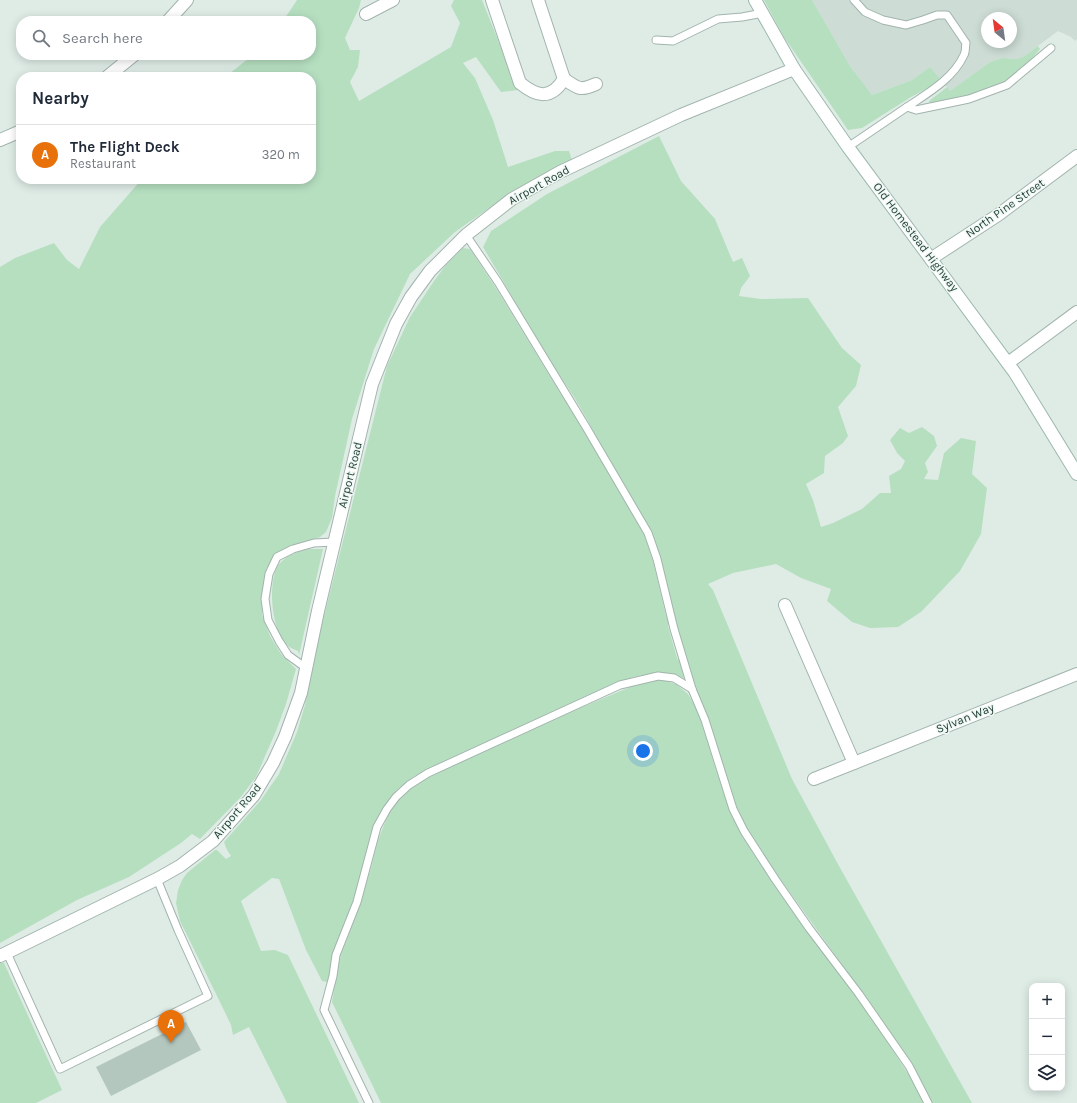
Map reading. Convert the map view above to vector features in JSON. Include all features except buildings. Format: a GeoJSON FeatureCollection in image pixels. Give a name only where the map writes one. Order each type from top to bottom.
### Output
{"type":"FeatureCollection","features":[{"type":"Feature","properties":{"kind":"street"},"geometry":{"type":"LineString","coordinates":[[173,16],[187,0]]}},
{"type":"Feature","properties":{"kind":"street"},"geometry":{"type":"LineString","coordinates":[[366,14],[393,0]]}},
{"type":"Feature","properties":{"kind":"street"},"geometry":{"type":"LineString","coordinates":[[492,0],[520,83],[531,91],[543,94],[558,89],[564,79]]}},
{"type":"Feature","properties":{"kind":"street"},"geometry":{"type":"LineString","coordinates":[[538,0],[564,79],[576,87],[584,89],[596,84]]}},
{"type":"Feature","properties":{"kind":"street","name":"Old Homestead Highway"},"geometry":{"type":"LineString","coordinates":[[755,0],[794,69],[848,147],[932,258],[1008,363],[1077,474]]}},
{"type":"Feature","properties":{"kind":"street"},"geometry":{"type":"LineString","coordinates":[[113,72],[128,60]]}},
{"type":"Feature","properties":{"kind":"street","name":"Airport Road"},"geometry":{"type":"LineString","coordinates":[[3,955],[157,879],[180,866],[212,841],[254,795],[273,763],[301,693],[318,611],[372,384],[396,324],[411,297],[430,272],[466,235],[512,198],[560,172],[681,115],[794,69]]}},
{"type":"Feature","properties":{"kind":"street"},"geometry":{"type":"LineString","coordinates":[[0,140],[16,134]]}},
{"type":"Feature","properties":{"kind":"street","name":"North Pine Street"},"geometry":{"type":"LineString","coordinates":[[932,258],[998,215],[1077,156]]}},
{"type":"Feature","properties":{"kind":"street"},"geometry":{"type":"LineString","coordinates":[[1008,363],[1077,312]]}},
{"type":"Feature","properties":{"kind":"street"},"geometry":{"type":"LineString","coordinates":[[785,605],[854,763]]}},
{"type":"Feature","properties":{"kind":"street","name":"Sylvan Way"},"geometry":{"type":"LineString","coordinates":[[814,779],[1077,674]]}},
{"type":"Feature","properties":{"kind":"lane"},"geometry":{"type":"LineString","coordinates":[[848,147],[935,88],[954,70],[964,54],[966,43],[947,15],[937,14],[906,25],[883,20],[865,12],[854,0]]}},
{"type":"Feature","properties":{"kind":"lane"},"geometry":{"type":"LineString","coordinates":[[656,40],[673,42],[718,19],[763,13]]}},
{"type":"Feature","properties":{"kind":"lane"},"geometry":{"type":"LineString","coordinates":[[907,107],[916,110],[969,99],[1007,85],[1051,48]]}},
{"type":"Feature","properties":{"kind":"lane"},"geometry":{"type":"LineString","coordinates":[[466,235],[498,282],[586,426],[648,533],[657,559],[674,629],[692,689],[705,720],[733,808],[744,831],[774,879],[859,994],[909,1066],[928,1103]]}},
{"type":"Feature","properties":{"kind":"lane"},"geometry":{"type":"LineString","coordinates":[[306,668],[288,655],[268,620],[265,599],[269,574],[277,557],[293,549],[314,543],[334,542]]}},
{"type":"Feature","properties":{"kind":"lane"},"geometry":{"type":"LineString","coordinates":[[369,1103],[324,1010],[333,976],[336,955],[357,902],[377,827],[396,797],[409,785],[428,773],[620,685],[658,676],[674,678],[692,689]]}},
{"type":"Feature","properties":{"kind":"lane"},"geometry":{"type":"LineString","coordinates":[[3,955],[60,1069],[208,996],[157,879]]}},
{"type":"Feature","properties":{"kind":"shaded area"},"geometry":{"type":"Polygon","coordinates":[[[812,0],[1077,0],[1077,39],[1075,41],[1071,37],[1058,31],[1023,57],[1017,59],[1002,58],[990,62],[950,91],[930,67],[912,80],[872,95],[850,66],[812,0]]]}},
{"type":"Feature","properties":{"kind":"green space"},"geometry":{"type":"Polygon","coordinates":[[[297,0],[361,0],[359,8],[345,38],[350,50],[360,50],[358,67],[350,82],[359,101],[451,47],[460,23],[451,6],[454,0],[482,0],[518,90],[501,92],[476,57],[463,63],[475,78],[493,120],[508,167],[555,151],[569,151],[572,160],[492,206],[455,232],[410,274],[374,349],[352,419],[335,496],[332,518],[326,532],[320,537],[288,548],[275,555],[266,569],[262,598],[262,615],[270,636],[281,654],[296,669],[286,704],[276,731],[256,777],[240,798],[200,839],[192,834],[181,843],[129,877],[77,900],[0,943],[0,267],[15,258],[54,243],[67,260],[79,269],[100,227],[138,184],[316,184],[316,72],[231,72],[247,60],[316,60],[316,16],[286,16],[297,0]]]}},
{"type":"Feature","properties":{"kind":"green space"},"geometry":{"type":"Polygon","coordinates":[[[764,0],[812,0],[850,66],[872,95],[912,80],[930,67],[941,80],[862,128],[848,130],[784,37],[764,0]]]}},
{"type":"Feature","properties":{"kind":"green space"},"geometry":{"type":"Polygon","coordinates":[[[1038,46],[1040,49],[1025,67],[1001,84],[960,99],[948,99],[930,104],[929,101],[947,87],[950,91],[990,62],[1002,58],[1017,59],[1023,57],[1038,46]]]}},
{"type":"Feature","properties":{"kind":"green space"},"geometry":{"type":"Polygon","coordinates":[[[659,136],[681,181],[715,219],[733,262],[742,258],[750,276],[741,288],[739,296],[761,299],[808,298],[842,348],[861,365],[856,386],[838,407],[848,436],[843,443],[825,456],[824,473],[806,484],[813,500],[821,527],[862,509],[880,493],[891,493],[889,476],[901,469],[905,461],[897,453],[890,440],[900,428],[909,433],[922,427],[934,436],[937,446],[925,463],[928,472],[924,479],[938,480],[944,453],[961,438],[976,441],[972,474],[987,488],[981,534],[960,571],[921,612],[898,627],[870,628],[852,622],[827,601],[831,589],[801,578],[776,564],[733,573],[708,584],[713,590],[792,779],[972,1103],[932,1103],[913,1065],[770,865],[745,826],[735,803],[669,615],[674,612],[670,604],[668,587],[664,584],[657,555],[588,421],[552,364],[483,247],[491,231],[547,194],[659,136]]]}},
{"type":"Feature","properties":{"kind":"green space"},"geometry":{"type":"Polygon","coordinates":[[[463,248],[470,249],[496,288],[587,435],[644,534],[653,561],[668,626],[684,679],[665,673],[633,677],[450,758],[413,777],[399,788],[386,804],[376,821],[370,838],[355,900],[346,918],[333,954],[327,982],[322,981],[306,950],[279,879],[272,878],[241,901],[261,951],[275,950],[288,955],[359,1103],[287,1103],[249,1027],[233,1035],[231,1025],[180,921],[176,903],[178,890],[187,873],[215,850],[217,850],[226,859],[231,856],[224,842],[261,800],[279,774],[297,732],[305,705],[319,636],[387,366],[410,317],[446,265],[463,248]]]}},
{"type":"Feature","properties":{"kind":"green space"},"geometry":{"type":"Polygon","coordinates":[[[309,549],[323,549],[299,655],[298,651],[287,645],[277,629],[272,604],[273,579],[276,569],[284,559],[297,552],[309,549]]]}},
{"type":"Feature","properties":{"kind":"green space"},"geometry":{"type":"Polygon","coordinates":[[[658,679],[676,684],[688,694],[701,721],[731,813],[748,844],[789,906],[862,1003],[914,1083],[924,1103],[381,1103],[332,1002],[341,955],[354,921],[371,868],[378,840],[388,815],[401,796],[417,783],[431,775],[542,724],[642,682],[658,679]]]}},
{"type":"Feature","properties":{"kind":"green space"},"geometry":{"type":"Polygon","coordinates":[[[0,963],[4,963],[62,1090],[36,1103],[0,1103],[0,963]]]}},
{"type":"Feature","properties":{"kind":"place","name":"The Flight Deck"},"geometry":{"type":"Point","coordinates":[171,1043]}}]}
